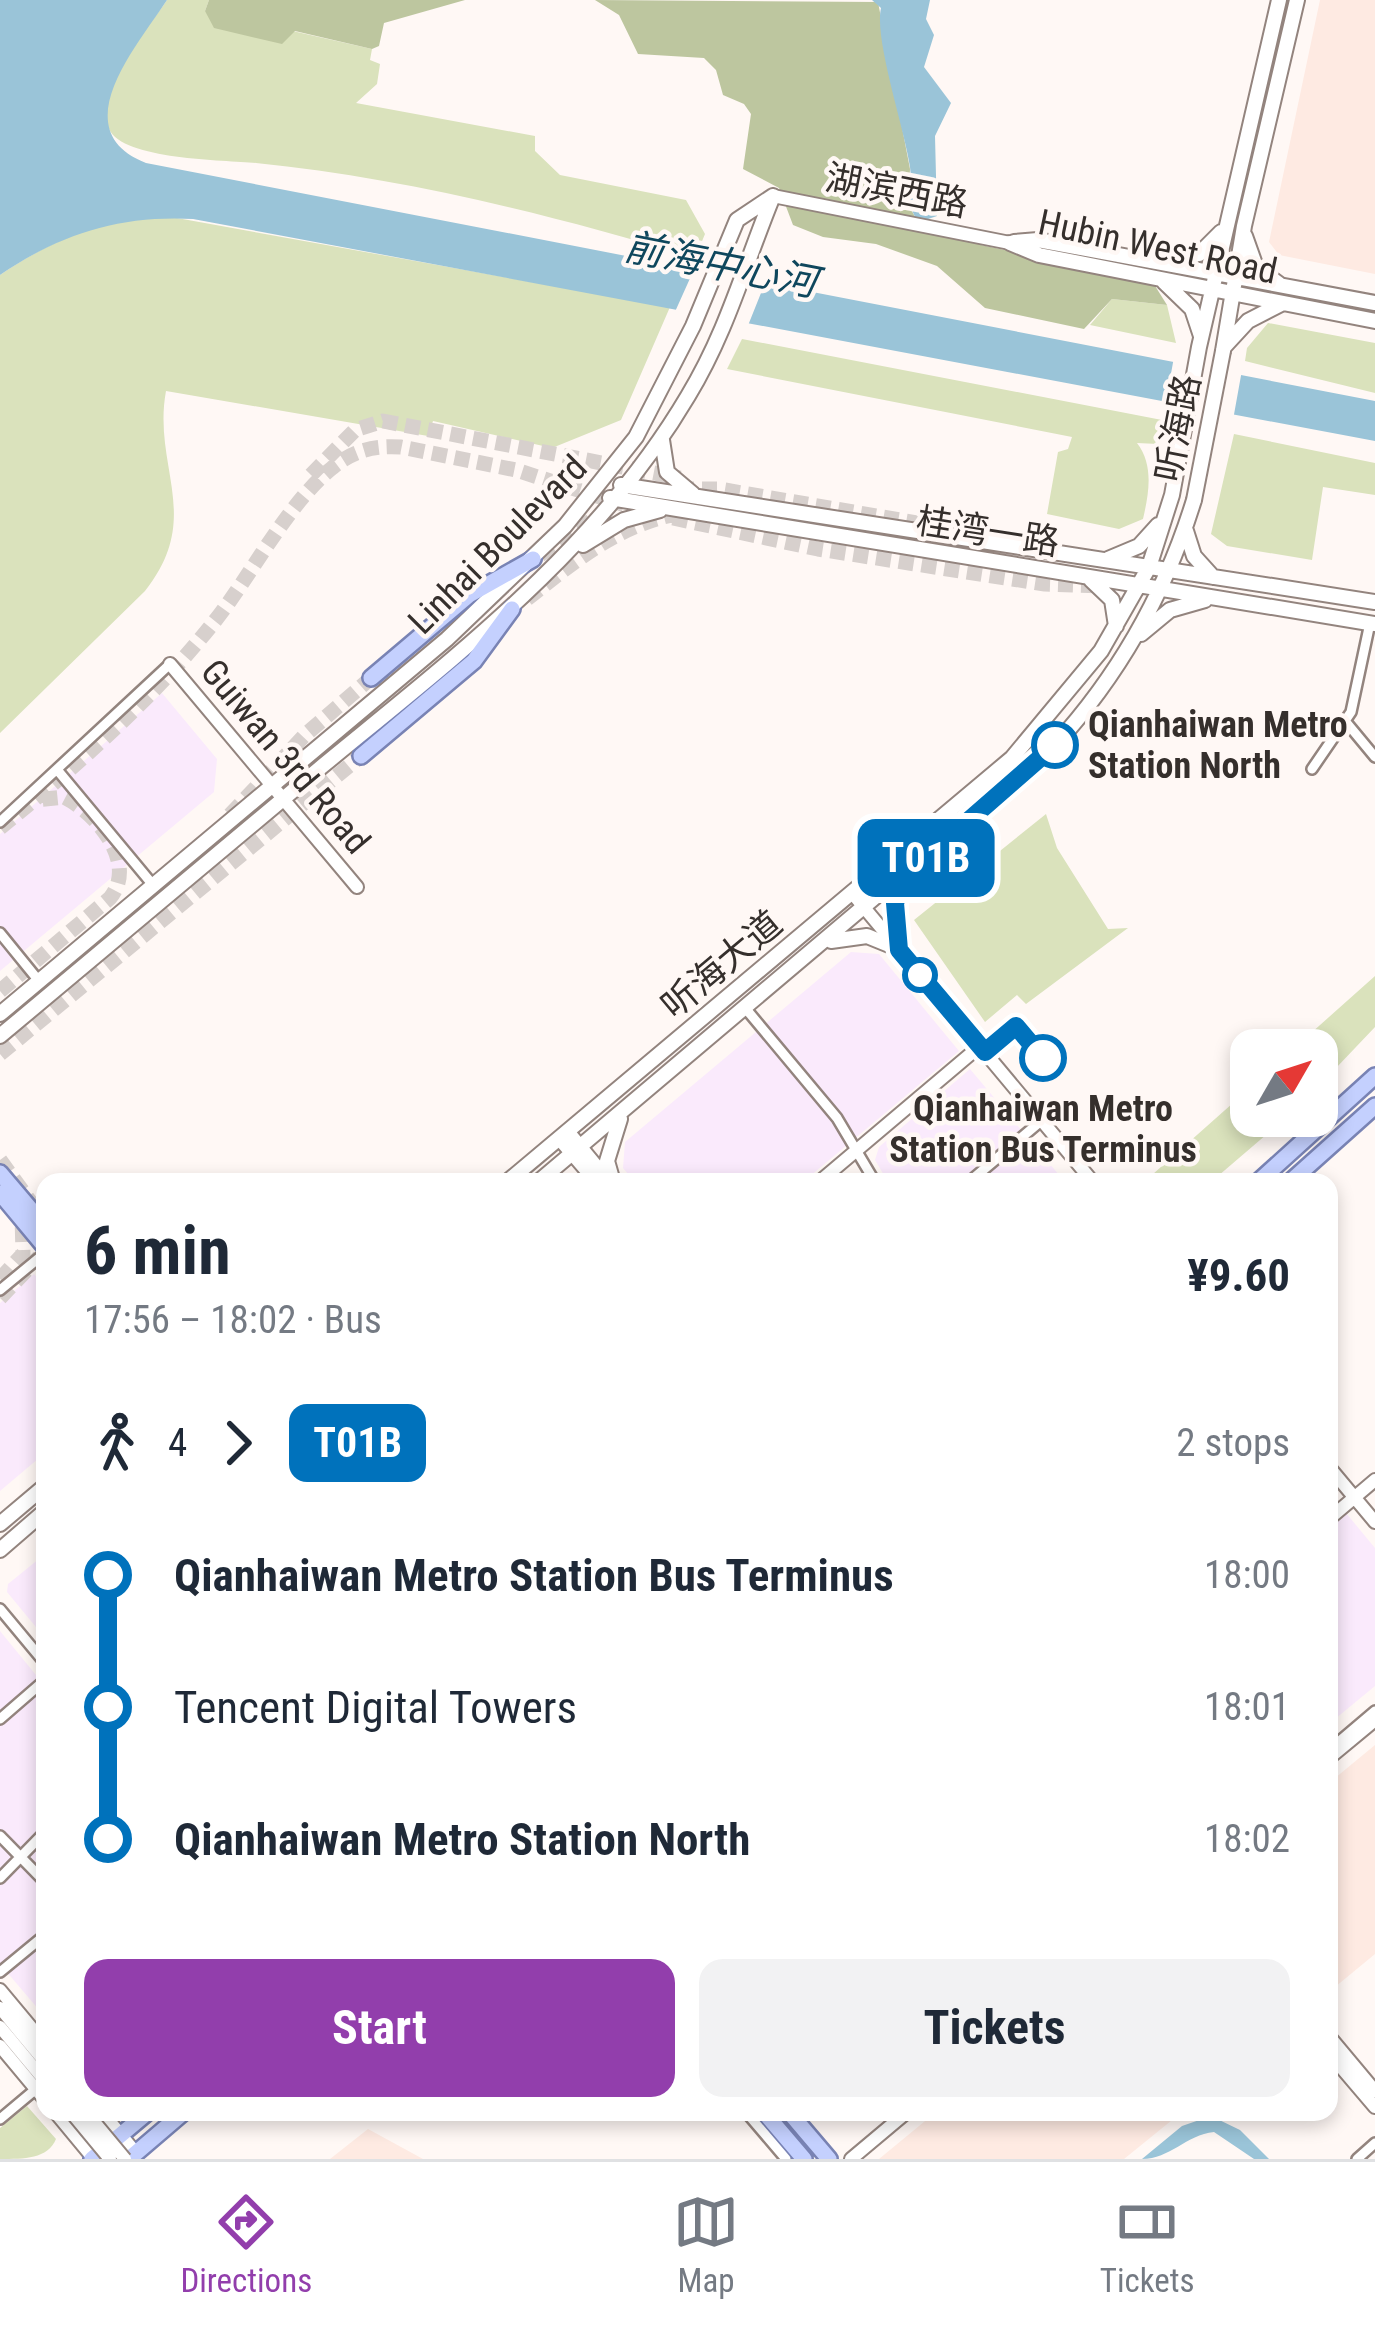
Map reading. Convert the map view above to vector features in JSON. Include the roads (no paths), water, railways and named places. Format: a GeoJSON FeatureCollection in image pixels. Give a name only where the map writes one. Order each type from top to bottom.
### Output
{"type":"FeatureCollection","features":[{"type":"Feature","properties":{"kind":"main road"},"geometry":{"type":"LineString","coordinates":[[1223,284],[1226,222],[1279,0]]}},
{"type":"Feature","properties":{"kind":"main road"},"geometry":{"type":"LineString","coordinates":[[1223,284],[1245,218],[1297,0]]}},
{"type":"Feature","properties":{"kind":"main road","name":"Linhai Boulevard"},"geometry":{"type":"LineString","coordinates":[[0,1014],[447,639],[533,559],[604,482],[665,384],[743,212],[773,196]]}},
{"type":"Feature","properties":{"kind":"main road","name":"Linhai Boulevard"},"geometry":{"type":"LineString","coordinates":[[0,1036],[512,609],[564,558],[626,485],[688,398],[729,320],[773,196]]}},
{"type":"Feature","properties":{"kind":"main road"},"geometry":{"type":"LineString","coordinates":[[1231,205],[1245,218]]}},
{"type":"Feature","properties":{"kind":"main road"},"geometry":{"type":"LineString","coordinates":[[1223,349],[1247,321],[1282,295],[1256,267],[1245,218]]}},
{"type":"Feature","properties":{"kind":"main road"},"geometry":{"type":"LineString","coordinates":[[1110,255],[1186,258],[1207,250],[1226,222]]}},
{"type":"Feature","properties":{"kind":"main road","name":"Hubin West Road"},"geometry":{"type":"LineString","coordinates":[[1010,243],[1038,240],[1110,255],[1375,321]]}},
{"type":"Feature","properties":{"kind":"main road","name":"Hubin West Road"},"geometry":{"type":"LineString","coordinates":[[1010,243],[1039,254],[1160,280],[1223,284]]}},
{"type":"Feature","properties":{"kind":"main road"},"geometry":{"type":"LineString","coordinates":[[1160,280],[1191,308],[1200,343]]}},
{"type":"Feature","properties":{"kind":"main road","name":"听海路"},"geometry":{"type":"LineString","coordinates":[[1149,567],[1172,494],[1200,343],[1223,284]]}},
{"type":"Feature","properties":{"kind":"main road","name":"听海路"},"geometry":{"type":"LineString","coordinates":[[1169,570],[1194,500],[1223,349],[1223,284]]}},
{"type":"Feature","properties":{"kind":"main road","name":"Hubin West Road"},"geometry":{"type":"LineString","coordinates":[[1282,295],[1375,303]]}},
{"type":"Feature","properties":{"kind":"main road"},"geometry":{"type":"LineString","coordinates":[[665,433],[663,465],[698,497]]}},
{"type":"Feature","properties":{"kind":"main road","name":"桂湾一路"},"geometry":{"type":"LineString","coordinates":[[604,482],[1375,602]]}},
{"type":"Feature","properties":{"kind":"main road","name":"桂湾一路"},"geometry":{"type":"LineString","coordinates":[[593,495],[1372,623]]}},
{"type":"Feature","properties":{"kind":"main road"},"geometry":{"type":"LineString","coordinates":[[564,558],[624,520],[669,508]]}},
{"type":"Feature","properties":{"kind":"main road"},"geometry":{"type":"LineString","coordinates":[[1101,560],[1139,546],[1165,516]]}},
{"type":"Feature","properties":{"kind":"main road"},"geometry":{"type":"LineString","coordinates":[[1187,520],[1191,550],[1213,577]]}},
{"type":"Feature","properties":{"kind":"main road"},"geometry":{"type":"LineString","coordinates":[[371,678],[469,596],[533,559]]}},
{"type":"Feature","properties":{"kind":"main road","name":"听海大道"},"geometry":{"type":"LineString","coordinates":[[518,1173],[1028,743],[1115,628],[1149,567]]}},
{"type":"Feature","properties":{"kind":"main road","name":"听海大道"},"geometry":{"type":"LineString","coordinates":[[549,1173],[1055,745],[1129,645],[1169,570]]}},
{"type":"Feature","properties":{"kind":"main road"},"geometry":{"type":"LineString","coordinates":[[1087,578],[1112,599],[1115,628]]}},
{"type":"Feature","properties":{"kind":"main road"},"geometry":{"type":"LineString","coordinates":[[1129,645],[1170,610],[1214,598]]}},
{"type":"Feature","properties":{"kind":"main road"},"geometry":{"type":"LineString","coordinates":[[361,756],[474,662],[512,609]]}},
{"type":"Feature","properties":{"kind":"main road"},"geometry":{"type":"LineString","coordinates":[[821,946],[854,935],[899,950],[894,912],[904,877]]}},
{"type":"Feature","properties":{"kind":"main road"},"geometry":{"type":"LineString","coordinates":[[1268,1173],[1375,1076]]}},
{"type":"Feature","properties":{"kind":"main road"},"geometry":{"type":"LineString","coordinates":[[1300,1173],[1375,1106]]}},
{"type":"Feature","properties":{"kind":"main road"},"geometry":{"type":"LineString","coordinates":[[611,1173],[609,1144],[624,1113]]}},
{"type":"Feature","properties":{"kind":"main road"},"geometry":{"type":"LineString","coordinates":[[0,1173],[36,1215]]}},
{"type":"Feature","properties":{"kind":"main road"},"geometry":{"type":"LineString","coordinates":[[0,1193],[36,1239]]}},
{"type":"Feature","properties":{"kind":"main road"},"geometry":{"type":"LineString","coordinates":[[0,1524],[36,1494]]}},
{"type":"Feature","properties":{"kind":"main road"},"geometry":{"type":"LineString","coordinates":[[0,1550],[36,1519]]}},
{"type":"Feature","properties":{"kind":"main road"},"geometry":{"type":"LineString","coordinates":[[93,2159],[137,2121]]}},
{"type":"Feature","properties":{"kind":"main road"},"geometry":{"type":"LineString","coordinates":[[130,2157],[173,2121]]}},
{"type":"Feature","properties":{"kind":"main road"},"geometry":{"type":"LineString","coordinates":[[772,2121],[804,2159]]}},
{"type":"Feature","properties":{"kind":"main road"},"geometry":{"type":"LineString","coordinates":[[797,2121],[829,2159]]}},
{"type":"Feature","properties":{"kind":"street","name":"湖滨西路"},"geometry":{"type":"LineString","coordinates":[[773,196],[1010,243]]}},
{"type":"Feature","properties":{"kind":"street"},"geometry":{"type":"LineString","coordinates":[[1312,769],[1346,722],[1372,623]]}},
{"type":"Feature","properties":{"kind":"street","name":"Guiwan 3rd Road"},"geometry":{"type":"LineString","coordinates":[[170,664],[357,887]]}},
{"type":"Feature","properties":{"kind":"street"},"geometry":{"type":"LineString","coordinates":[[0,822],[170,664]]}},
{"type":"Feature","properties":{"kind":"street"},"geometry":{"type":"LineString","coordinates":[[1346,722],[1375,757]]}},
{"type":"Feature","properties":{"kind":"street"},"geometry":{"type":"LineString","coordinates":[[59,772],[153,885]]}},
{"type":"Feature","properties":{"kind":"street"},"geometry":{"type":"LineString","coordinates":[[852,893],[1085,1173]]}},
{"type":"Feature","properties":{"kind":"street"},"geometry":{"type":"LineString","coordinates":[[0,933],[39,981]]}},
{"type":"Feature","properties":{"kind":"street"},"geometry":{"type":"LineString","coordinates":[[746,1010],[857,1149],[870,1173]]}},
{"type":"Feature","properties":{"kind":"street"},"geometry":{"type":"LineString","coordinates":[[829,1173],[980,1046]]}},
{"type":"Feature","properties":{"kind":"street"},"geometry":{"type":"LineString","coordinates":[[980,1173],[1041,1121]]}},
{"type":"Feature","properties":{"kind":"street"},"geometry":{"type":"LineString","coordinates":[[563,1135],[602,1173]]}},
{"type":"Feature","properties":{"kind":"street"},"geometry":{"type":"LineString","coordinates":[[577,1151],[590,1173]]}},
{"type":"Feature","properties":{"kind":"street"},"geometry":{"type":"LineString","coordinates":[[0,1290],[36,1258]]}},
{"type":"Feature","properties":{"kind":"street"},"geometry":{"type":"LineString","coordinates":[[1338,1478],[1375,1522]]}},
{"type":"Feature","properties":{"kind":"street"},"geometry":{"type":"LineString","coordinates":[[1338,1513],[1357,1501],[1375,1480]]}},
{"type":"Feature","properties":{"kind":"street"},"geometry":{"type":"LineString","coordinates":[[0,1610],[36,1653]]}},
{"type":"Feature","properties":{"kind":"street"},"geometry":{"type":"LineString","coordinates":[[0,1719],[36,1688]]}},
{"type":"Feature","properties":{"kind":"street"},"geometry":{"type":"LineString","coordinates":[[1338,1743],[1375,1715]]}},
{"type":"Feature","properties":{"kind":"street"},"geometry":{"type":"LineString","coordinates":[[0,1836],[36,1873]]}},
{"type":"Feature","properties":{"kind":"street"},"geometry":{"type":"LineString","coordinates":[[0,1878],[36,1841]]}},
{"type":"Feature","properties":{"kind":"street"},"geometry":{"type":"LineString","coordinates":[[0,1972],[36,1942]]}},
{"type":"Feature","properties":{"kind":"street"},"geometry":{"type":"LineString","coordinates":[[0,1990],[36,2033]]}},
{"type":"Feature","properties":{"kind":"street"},"geometry":{"type":"LineString","coordinates":[[0,2008],[36,2051]]}},
{"type":"Feature","properties":{"kind":"street"},"geometry":{"type":"LineString","coordinates":[[0,2027],[36,2081]]}},
{"type":"Feature","properties":{"kind":"street"},"geometry":{"type":"LineString","coordinates":[[0,2046],[36,2084]]}},
{"type":"Feature","properties":{"kind":"street"},"geometry":{"type":"LineString","coordinates":[[1338,2047],[1375,2091]]}},
{"type":"Feature","properties":{"kind":"street"},"geometry":{"type":"LineString","coordinates":[[1338,2064],[1375,2108]]}},
{"type":"Feature","properties":{"kind":"street"},"geometry":{"type":"LineString","coordinates":[[0,2119],[36,2094]]}},
{"type":"Feature","properties":{"kind":"street"},"geometry":{"type":"LineString","coordinates":[[62,2121],[93,2159]]}},
{"type":"Feature","properties":{"kind":"street"},"geometry":{"type":"LineString","coordinates":[[78,2121],[110,2159]]}},
{"type":"Feature","properties":{"kind":"street"},"geometry":{"type":"LineString","coordinates":[[95,2121],[130,2157]]}},
{"type":"Feature","properties":{"kind":"street"},"geometry":{"type":"LineString","coordinates":[[110,2121],[130,2157]]}},
{"type":"Feature","properties":{"kind":"street"},"geometry":{"type":"LineString","coordinates":[[754,2121],[789,2159]]}},
{"type":"Feature","properties":{"kind":"street"},"geometry":{"type":"LineString","coordinates":[[769,2121],[789,2159]]}},
{"type":"Feature","properties":{"kind":"street"},"geometry":{"type":"LineString","coordinates":[[847,2159],[892,2121]]}},
{"type":"Feature","properties":{"kind":"street"},"geometry":{"type":"LineString","coordinates":[[1357,2159],[1375,2143]]}},
{"type":"Feature","properties":{"kind":"water"},"geometry":{"type":"Polygon","coordinates":[[[0,0],[167,0],[125,63],[108,109],[110,130],[122,148],[146,163],[1375,401],[1375,441],[193,219],[140,220],[92,230],[45,248],[0,275],[0,0]]]}},
{"type":"Feature","properties":{"kind":"water"},"geometry":{"type":"Polygon","coordinates":[[[872,0],[930,0],[926,19],[934,35],[924,67],[951,103],[935,136],[937,216],[919,222],[910,202],[910,167],[886,61],[881,8],[872,0]]]}},
{"type":"Feature","properties":{"kind":"water"},"geometry":{"type":"Polygon","coordinates":[[[1221,2121],[1240,2130],[1269,2159],[1254,2159],[1214,2132],[1142,2159],[1182,2126],[1221,2121]]]}},
{"type":"Feature","properties":{"kind":"tunnel"},"geometry":{"type":"LineString","coordinates":[[311,475],[355,430],[383,421],[680,478]]}},
{"type":"Feature","properties":{"kind":"tunnel"},"geometry":{"type":"LineString","coordinates":[[0,828],[85,756],[165,678],[214,622],[300,501],[347,457],[373,448],[401,447],[516,470],[650,513]]}},
{"type":"Feature","properties":{"kind":"tunnel"},"geometry":{"type":"LineString","coordinates":[[679,489],[719,489],[999,537]]}},
{"type":"Feature","properties":{"kind":"tunnel"},"geometry":{"type":"LineString","coordinates":[[527,599],[622,533],[688,512]]}},
{"type":"Feature","properties":{"kind":"tunnel"},"geometry":{"type":"LineString","coordinates":[[540,555],[595,518]]}},
{"type":"Feature","properties":{"kind":"tunnel"},"geometry":{"type":"LineString","coordinates":[[673,518],[818,549],[1045,584],[1105,586]]}},
{"type":"Feature","properties":{"kind":"tunnel"},"geometry":{"type":"LineString","coordinates":[[230,815],[305,735],[371,678]]}},
{"type":"Feature","properties":{"kind":"tunnel"},"geometry":{"type":"LineString","coordinates":[[0,1054],[361,756]]}},
{"type":"Feature","properties":{"kind":"tunnel"},"geometry":{"type":"LineString","coordinates":[[0,991],[110,898],[117,885],[117,856],[101,827],[64,797],[35,800]]}},
{"type":"Feature","properties":{"kind":"tunnel"},"geometry":{"type":"LineString","coordinates":[[0,1160],[36,1210]]}},
{"type":"Feature","properties":{"kind":"tunnel"},"geometry":{"type":"LineString","coordinates":[[0,1279],[23,1254],[22,1216]]}},
{"type":"Feature","properties":{"kind":"tunnel"},"geometry":{"type":"LineString","coordinates":[[0,1298],[36,1260]]}},
{"type":"Feature","properties":{"kind":"place","name":"Qianhaiwan Metro Station North"},"geometry":{"type":"Point","coordinates":[1055,745]}},
{"type":"Feature","properties":{"kind":"place","name":"Qianhaiwan Metro Station Bus Terminus"},"geometry":{"type":"Point","coordinates":[1043,1058]}},
{"type":"Feature","properties":{"kind":"water label","name":"前海中心河"},"geometry":{"type":"Point","coordinates":[721,264]}}]}
